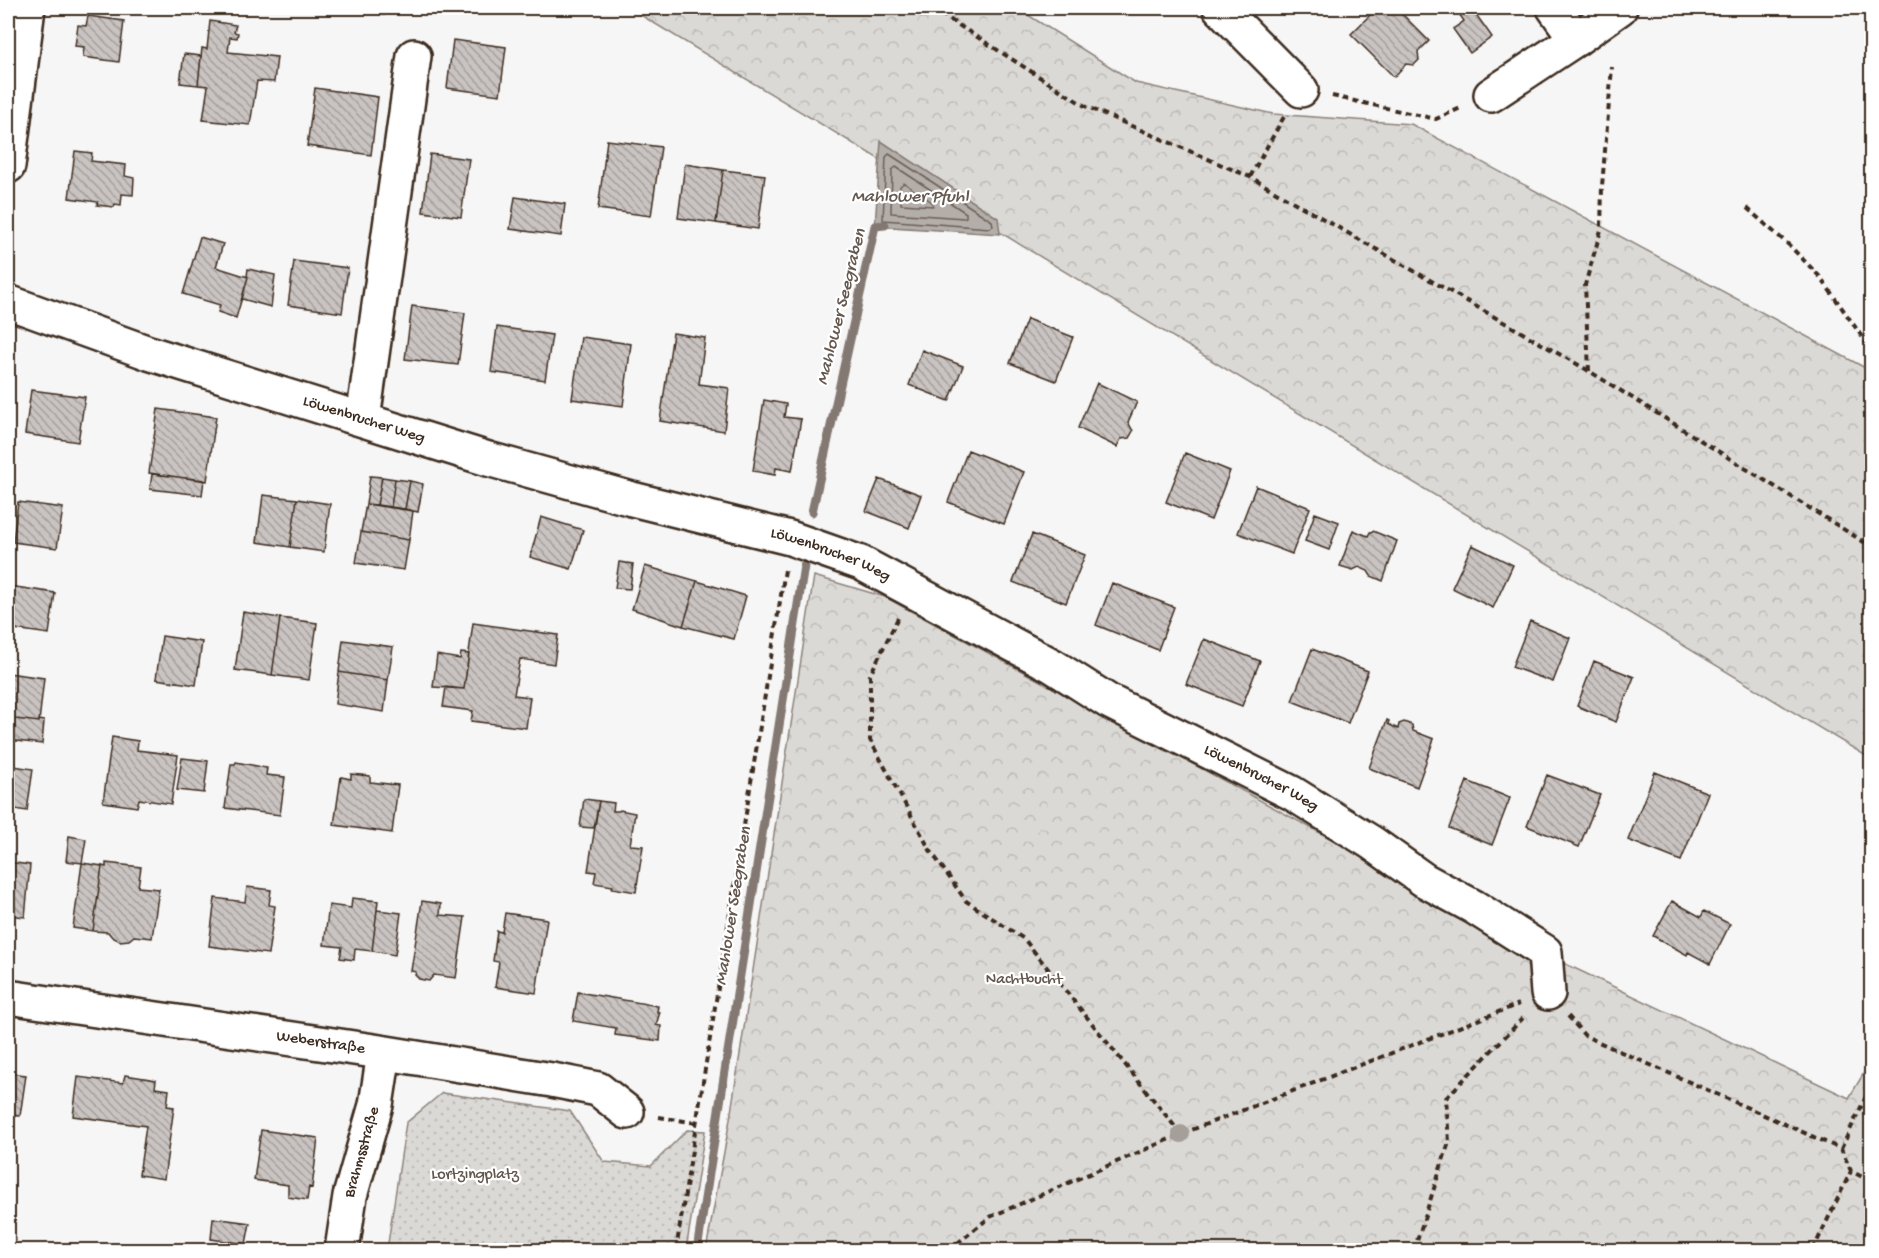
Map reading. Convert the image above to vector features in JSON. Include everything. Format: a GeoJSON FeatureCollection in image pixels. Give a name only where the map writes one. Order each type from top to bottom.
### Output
{"type":"FeatureCollection","features":[{"type":"Feature","properties":{"kind":"street"},"geometry":{"type":"LineString","coordinates":[[8,166],[28,8]]}},
{"type":"Feature","properties":{"kind":"street"},"geometry":{"type":"LineString","coordinates":[[1220,8],[1301,90]]}},
{"type":"Feature","properties":{"kind":"street"},"geometry":{"type":"LineString","coordinates":[[1554,8],[1576,39]]}},
{"type":"Feature","properties":{"kind":"street"},"geometry":{"type":"LineString","coordinates":[[1491,95],[1620,8]]}},
{"type":"Feature","properties":{"kind":"street"},"geometry":{"type":"LineString","coordinates":[[363,419],[414,56]]}},
{"type":"Feature","properties":{"kind":"street","name":"Löwenbrucher Weg"},"geometry":{"type":"LineString","coordinates":[[8,302],[149,353],[488,459],[790,538],[861,563],[1053,666],[1108,701],[1292,793],[1372,843],[1424,880],[1495,920],[1545,952],[1548,993]]}},
{"type":"Feature","properties":{"kind":"street","name":"Weberstraße"},"geometry":{"type":"LineString","coordinates":[[8,997],[531,1076],[598,1089],[627,1112]]}},
{"type":"Feature","properties":{"kind":"street","name":"Brahmsstraße"},"geometry":{"type":"LineString","coordinates":[[342,1251],[351,1196],[376,1105],[384,1053]]}},
{"type":"Feature","properties":{"kind":"path"},"geometry":{"type":"LineString","coordinates":[[932,8],[1085,106],[1250,177],[1589,372],[1872,547]]}},
{"type":"Feature","properties":{"kind":"path"},"geometry":{"type":"LineString","coordinates":[[1589,372],[1585,285],[1601,230],[1602,186],[1612,67]]}},
{"type":"Feature","properties":{"kind":"path"},"geometry":{"type":"LineString","coordinates":[[1250,177],[1301,90],[1436,119],[1491,95]]}},
{"type":"Feature","properties":{"kind":"path"},"geometry":{"type":"LineString","coordinates":[[1747,208],[1791,247],[1821,278],[1872,351]]}},
{"type":"Feature","properties":{"kind":"path"},"geometry":{"type":"LineString","coordinates":[[676,1251],[786,566]]}},
{"type":"Feature","properties":{"kind":"path"},"geometry":{"type":"LineString","coordinates":[[913,589],[870,675],[870,740],[930,850],[966,901],[1024,939],[1181,1134]]}},
{"type":"Feature","properties":{"kind":"path"},"geometry":{"type":"LineString","coordinates":[[949,1251],[990,1217],[1181,1134],[1548,993]]}},
{"type":"Feature","properties":{"kind":"path"},"geometry":{"type":"LineString","coordinates":[[1548,993],[1585,1036],[1840,1149],[1851,1172],[1872,1182]]}},
{"type":"Feature","properties":{"kind":"path"},"geometry":{"type":"LineString","coordinates":[[1414,1251],[1449,1142],[1446,1098],[1548,993]]}},
{"type":"Feature","properties":{"kind":"path"},"geometry":{"type":"LineString","coordinates":[[1840,1149],[1872,1084]]}},
{"type":"Feature","properties":{"kind":"path"},"geometry":{"type":"LineString","coordinates":[[627,1112],[696,1123]]}},
{"type":"Feature","properties":{"kind":"path"},"geometry":{"type":"LineString","coordinates":[[1813,1251],[1851,1172]]}},
{"type":"Feature","properties":{"kind":"green space"},"geometry":{"type":"Polygon","coordinates":[[[629,8],[1017,8],[1136,83],[1273,114],[1411,124],[1871,371],[1871,759],[629,8]]]}},
{"type":"Feature","properties":{"kind":"green space","name":"Nachtbucht"},"geometry":{"type":"Polygon","coordinates":[[[814,576],[885,597],[1536,950],[1849,1098],[1871,1061],[1871,1250],[706,1250],[729,1125],[814,576]]]}},
{"type":"Feature","properties":{"kind":"green space","name":"Lortzingplatz"},"geometry":{"type":"Polygon","coordinates":[[[442,1093],[570,1111],[604,1162],[651,1166],[687,1130],[705,1131],[686,1250],[387,1250],[406,1123],[442,1093]]]}},
{"type":"Feature","properties":{"kind":"water","name":"Mahlower Pfuhl"},"geometry":{"type":"Polygon","coordinates":[[[881,141],[998,218],[1000,234],[875,226],[881,141]]]}},
{"type":"Feature","properties":{"kind":"building"},"geometry":{"type":"Polygon","coordinates":[[[120,8],[120,13],[89,9],[120,8]]]}},
{"type":"Feature","properties":{"kind":"building"},"geometry":{"type":"Polygon","coordinates":[[[360,8],[386,8],[384,15],[360,8]]]}},
{"type":"Feature","properties":{"kind":"building"},"geometry":{"type":"Polygon","coordinates":[[[1377,8],[1396,8],[1429,41],[1418,52],[1419,60],[1414,65],[1406,64],[1394,77],[1351,34],[1377,8]]]}},
{"type":"Feature","properties":{"kind":"building"},"geometry":{"type":"Polygon","coordinates":[[[1455,8],[1483,8],[1475,13],[1492,37],[1470,53],[1453,29],[1464,21],[1455,8]]]}},
{"type":"Feature","properties":{"kind":"building"},"geometry":{"type":"Polygon","coordinates":[[[88,16],[124,21],[119,62],[83,57],[84,47],[75,46],[78,25],[86,26],[88,16]]]}},
{"type":"Feature","properties":{"kind":"building"},"geometry":{"type":"Polygon","coordinates":[[[210,21],[236,25],[234,32],[238,33],[237,38],[230,37],[228,52],[277,57],[274,82],[257,81],[250,125],[203,120],[208,86],[198,85],[202,48],[207,49],[210,21]]]}},
{"type":"Feature","properties":{"kind":"building"},"geometry":{"type":"Polygon","coordinates":[[[453,40],[506,47],[500,95],[447,88],[453,40]]]}},
{"type":"Feature","properties":{"kind":"building"},"geometry":{"type":"Polygon","coordinates":[[[184,54],[201,56],[198,85],[180,83],[184,54]]]}},
{"type":"Feature","properties":{"kind":"building"},"geometry":{"type":"Polygon","coordinates":[[[315,88],[378,97],[371,155],[307,146],[315,88]]]}},
{"type":"Feature","properties":{"kind":"building"},"geometry":{"type":"Polygon","coordinates":[[[607,140],[661,147],[651,216],[598,209],[607,140]]]}},
{"type":"Feature","properties":{"kind":"building"},"geometry":{"type":"Polygon","coordinates":[[[75,151],[92,153],[91,161],[126,165],[125,176],[134,178],[133,195],[122,194],[121,205],[115,204],[114,207],[69,198],[75,151]]]}},
{"type":"Feature","properties":{"kind":"building"},"geometry":{"type":"Polygon","coordinates":[[[430,154],[469,159],[461,217],[423,212],[430,154]]]}},
{"type":"Feature","properties":{"kind":"building"},"geometry":{"type":"Polygon","coordinates":[[[685,164],[723,170],[716,223],[678,218],[685,164]]]}},
{"type":"Feature","properties":{"kind":"building"},"geometry":{"type":"Polygon","coordinates":[[[723,170],[765,175],[758,229],[716,223],[723,170]]]}},
{"type":"Feature","properties":{"kind":"building"},"geometry":{"type":"Polygon","coordinates":[[[515,197],[565,204],[561,236],[510,229],[515,197]]]}},
{"type":"Feature","properties":{"kind":"building"},"geometry":{"type":"Polygon","coordinates":[[[200,237],[223,244],[216,267],[248,277],[236,318],[218,312],[220,305],[183,294],[200,237]]]}},
{"type":"Feature","properties":{"kind":"building"},"geometry":{"type":"Polygon","coordinates":[[[294,261],[348,268],[342,313],[288,305],[294,261]]]}},
{"type":"Feature","properties":{"kind":"building"},"geometry":{"type":"Polygon","coordinates":[[[248,269],[275,275],[271,307],[242,299],[248,269]]]}},
{"type":"Feature","properties":{"kind":"building"},"geometry":{"type":"Polygon","coordinates":[[[412,306],[465,313],[458,365],[405,359],[412,306]]]}},
{"type":"Feature","properties":{"kind":"building"},"geometry":{"type":"Polygon","coordinates":[[[1027,319],[1073,337],[1056,381],[1010,363],[1027,319]]]}},
{"type":"Feature","properties":{"kind":"building"},"geometry":{"type":"Polygon","coordinates":[[[497,327],[552,335],[545,380],[491,372],[497,327]]]}},
{"type":"Feature","properties":{"kind":"building"},"geometry":{"type":"Polygon","coordinates":[[[673,333],[705,338],[699,384],[729,388],[724,431],[660,421],[673,333]]]}},
{"type":"Feature","properties":{"kind":"building"},"geometry":{"type":"Polygon","coordinates":[[[581,337],[631,344],[623,406],[572,399],[581,337]]]}},
{"type":"Feature","properties":{"kind":"building"},"geometry":{"type":"Polygon","coordinates":[[[922,350],[963,366],[949,401],[909,385],[922,350]]]}},
{"type":"Feature","properties":{"kind":"building"},"geometry":{"type":"Polygon","coordinates":[[[1097,383],[1137,402],[1128,422],[1133,431],[1129,438],[1121,439],[1117,447],[1078,428],[1097,383]]]}},
{"type":"Feature","properties":{"kind":"building"},"geometry":{"type":"Polygon","coordinates":[[[31,390],[85,397],[78,442],[25,434],[31,390]]]}},
{"type":"Feature","properties":{"kind":"building"},"geometry":{"type":"Polygon","coordinates":[[[764,400],[786,404],[784,417],[801,419],[792,471],[776,468],[775,475],[753,471],[764,400]]]}},
{"type":"Feature","properties":{"kind":"building"},"geometry":{"type":"Polygon","coordinates":[[[158,409],[216,417],[207,481],[149,473],[158,409]]]}},
{"type":"Feature","properties":{"kind":"building"},"geometry":{"type":"Polygon","coordinates":[[[968,450],[1024,472],[1004,524],[948,502],[968,450]]]}},
{"type":"Feature","properties":{"kind":"building"},"geometry":{"type":"Polygon","coordinates":[[[1185,453],[1230,471],[1211,520],[1166,502],[1185,453]]]}},
{"type":"Feature","properties":{"kind":"building"},"geometry":{"type":"Polygon","coordinates":[[[152,474],[204,480],[202,495],[150,489],[152,474]]]}},
{"type":"Feature","properties":{"kind":"building"},"geometry":{"type":"Polygon","coordinates":[[[370,476],[382,477],[377,505],[366,504],[370,476]]]}},
{"type":"Feature","properties":{"kind":"building"},"geometry":{"type":"Polygon","coordinates":[[[382,477],[395,479],[391,507],[377,505],[382,477]]]}},
{"type":"Feature","properties":{"kind":"building"},"geometry":{"type":"Polygon","coordinates":[[[395,479],[410,481],[405,509],[391,507],[395,479]]]}},
{"type":"Feature","properties":{"kind":"building"},"geometry":{"type":"Polygon","coordinates":[[[879,479],[921,495],[909,528],[866,511],[879,479]]]}},
{"type":"Feature","properties":{"kind":"building"},"geometry":{"type":"Polygon","coordinates":[[[410,481],[423,484],[418,512],[405,509],[410,481]]]}},
{"type":"Feature","properties":{"kind":"building"},"geometry":{"type":"Polygon","coordinates":[[[1256,486],[1310,508],[1292,554],[1238,533],[1256,486]]]}},
{"type":"Feature","properties":{"kind":"building"},"geometry":{"type":"Polygon","coordinates":[[[263,495],[297,499],[290,547],[257,542],[263,495]]]}},
{"type":"Feature","properties":{"kind":"building"},"geometry":{"type":"Polygon","coordinates":[[[297,499],[330,504],[324,552],[290,547],[297,499]]]}},
{"type":"Feature","properties":{"kind":"building"},"geometry":{"type":"Polygon","coordinates":[[[18,502],[63,508],[57,548],[13,542],[18,502]]]}},
{"type":"Feature","properties":{"kind":"building"},"geometry":{"type":"Polygon","coordinates":[[[366,504],[413,511],[409,540],[361,532],[366,504]]]}},
{"type":"Feature","properties":{"kind":"building"},"geometry":{"type":"Polygon","coordinates":[[[1315,513],[1339,522],[1329,550],[1305,541],[1315,513]]]}},
{"type":"Feature","properties":{"kind":"building"},"geometry":{"type":"Polygon","coordinates":[[[541,517],[583,530],[571,569],[530,557],[541,517]]]}},
{"type":"Feature","properties":{"kind":"building"},"geometry":{"type":"Polygon","coordinates":[[[1353,530],[1368,536],[1373,531],[1397,541],[1383,581],[1359,567],[1353,570],[1340,566],[1353,530]]]}},
{"type":"Feature","properties":{"kind":"building"},"geometry":{"type":"Polygon","coordinates":[[[361,532],[409,540],[404,570],[356,563],[361,532]]]}},
{"type":"Feature","properties":{"kind":"building"},"geometry":{"type":"Polygon","coordinates":[[[1032,534],[1085,555],[1066,603],[1013,582],[1032,534]]]}},
{"type":"Feature","properties":{"kind":"building"},"geometry":{"type":"Polygon","coordinates":[[[1472,545],[1513,565],[1493,608],[1452,588],[1472,545]]]}},
{"type":"Feature","properties":{"kind":"building"},"geometry":{"type":"Polygon","coordinates":[[[619,562],[633,564],[630,589],[615,588],[619,562]]]}},
{"type":"Feature","properties":{"kind":"building"},"geometry":{"type":"Polygon","coordinates":[[[645,566],[697,581],[683,626],[632,609],[645,566]]]}},
{"type":"Feature","properties":{"kind":"building"},"geometry":{"type":"Polygon","coordinates":[[[697,581],[746,596],[734,639],[683,626],[697,581]]]}},
{"type":"Feature","properties":{"kind":"building"},"geometry":{"type":"Polygon","coordinates":[[[1112,583],[1174,607],[1158,650],[1096,625],[1112,583]]]}},
{"type":"Feature","properties":{"kind":"building"},"geometry":{"type":"Polygon","coordinates":[[[9,586],[55,593],[49,634],[8,628],[9,586]]]}},
{"type":"Feature","properties":{"kind":"building"},"geometry":{"type":"Polygon","coordinates":[[[243,612],[280,618],[272,675],[235,670],[243,612]]]}},
{"type":"Feature","properties":{"kind":"building"},"geometry":{"type":"Polygon","coordinates":[[[280,618],[317,623],[309,680],[272,675],[280,618]]]}},
{"type":"Feature","properties":{"kind":"building"},"geometry":{"type":"Polygon","coordinates":[[[1530,621],[1570,638],[1553,682],[1512,667],[1530,621]]]}},
{"type":"Feature","properties":{"kind":"building"},"geometry":{"type":"Polygon","coordinates":[[[473,623],[558,635],[554,664],[520,659],[514,695],[530,697],[526,728],[471,721],[473,711],[443,707],[446,687],[464,689],[473,623]]]}},
{"type":"Feature","properties":{"kind":"building"},"geometry":{"type":"Polygon","coordinates":[[[162,636],[202,642],[196,685],[156,679],[162,636]]]}},
{"type":"Feature","properties":{"kind":"building"},"geometry":{"type":"Polygon","coordinates":[[[1204,639],[1260,661],[1242,706],[1186,684],[1204,639]]]}},
{"type":"Feature","properties":{"kind":"building"},"geometry":{"type":"Polygon","coordinates":[[[343,640],[393,647],[388,680],[339,672],[343,640]]]}},
{"type":"Feature","properties":{"kind":"building"},"geometry":{"type":"Polygon","coordinates":[[[1312,649],[1368,671],[1348,723],[1292,701],[1312,649]]]}},
{"type":"Feature","properties":{"kind":"building"},"geometry":{"type":"Polygon","coordinates":[[[461,653],[469,654],[464,689],[433,687],[437,655],[460,659],[461,653]]]}},
{"type":"Feature","properties":{"kind":"building"},"geometry":{"type":"Polygon","coordinates":[[[1594,661],[1634,677],[1616,722],[1577,706],[1594,661]]]}},
{"type":"Feature","properties":{"kind":"building"},"geometry":{"type":"Polygon","coordinates":[[[339,672],[388,680],[384,712],[335,704],[339,672]]]}},
{"type":"Feature","properties":{"kind":"building"},"geometry":{"type":"Polygon","coordinates":[[[8,673],[44,678],[39,722],[8,718],[8,673]]]}},
{"type":"Feature","properties":{"kind":"building"},"geometry":{"type":"Polygon","coordinates":[[[8,718],[44,721],[42,744],[8,740],[8,718]]]}},
{"type":"Feature","properties":{"kind":"building"},"geometry":{"type":"Polygon","coordinates":[[[1387,720],[1388,724],[1398,729],[1399,724],[1404,722],[1412,725],[1413,731],[1434,739],[1417,787],[1369,768],[1387,720]]]}},
{"type":"Feature","properties":{"kind":"building"},"geometry":{"type":"Polygon","coordinates":[[[112,737],[138,741],[137,750],[178,755],[171,804],[139,799],[137,807],[103,802],[112,737]]]}},
{"type":"Feature","properties":{"kind":"building"},"geometry":{"type":"Polygon","coordinates":[[[182,758],[208,761],[204,793],[177,790],[182,758]]]}},
{"type":"Feature","properties":{"kind":"building"},"geometry":{"type":"Polygon","coordinates":[[[236,762],[267,768],[266,775],[285,777],[280,815],[225,808],[231,764],[236,762]]]}},
{"type":"Feature","properties":{"kind":"building"},"geometry":{"type":"Polygon","coordinates":[[[8,765],[33,769],[27,811],[8,808],[8,765]]]}},
{"type":"Feature","properties":{"kind":"building"},"geometry":{"type":"Polygon","coordinates":[[[1655,772],[1708,793],[1681,861],[1628,840],[1655,772]]]}},
{"type":"Feature","properties":{"kind":"building"},"geometry":{"type":"Polygon","coordinates":[[[351,774],[370,776],[370,782],[398,785],[392,833],[334,825],[341,777],[351,779],[351,774]]]}},
{"type":"Feature","properties":{"kind":"building"},"geometry":{"type":"Polygon","coordinates":[[[1547,775],[1600,795],[1579,847],[1527,826],[1547,775]]]}},
{"type":"Feature","properties":{"kind":"building"},"geometry":{"type":"Polygon","coordinates":[[[1467,781],[1510,798],[1492,845],[1449,828],[1467,781]]]}},
{"type":"Feature","properties":{"kind":"building"},"geometry":{"type":"Polygon","coordinates":[[[584,799],[599,801],[594,828],[580,827],[584,799]]]}},
{"type":"Feature","properties":{"kind":"building"},"geometry":{"type":"Polygon","coordinates":[[[599,801],[614,803],[613,811],[635,813],[630,845],[643,846],[636,892],[594,883],[596,872],[588,871],[599,801]]]}},
{"type":"Feature","properties":{"kind":"building"},"geometry":{"type":"Polygon","coordinates":[[[69,836],[86,839],[82,863],[66,861],[69,836]]]}},
{"type":"Feature","properties":{"kind":"building"},"geometry":{"type":"Polygon","coordinates":[[[8,862],[30,865],[25,917],[8,915],[8,862]]]}},
{"type":"Feature","properties":{"kind":"building"},"geometry":{"type":"Polygon","coordinates":[[[82,863],[102,866],[93,931],[73,928],[82,863]]]}},
{"type":"Feature","properties":{"kind":"building"},"geometry":{"type":"Polygon","coordinates":[[[106,863],[141,867],[138,887],[159,889],[152,938],[134,936],[129,940],[120,941],[108,932],[93,931],[102,866],[106,867],[106,863]]]}},
{"type":"Feature","properties":{"kind":"building"},"geometry":{"type":"Polygon","coordinates":[[[247,887],[271,890],[269,905],[275,906],[268,954],[209,946],[215,898],[245,902],[247,887]]]}},
{"type":"Feature","properties":{"kind":"building"},"geometry":{"type":"Polygon","coordinates":[[[352,898],[378,901],[372,951],[355,949],[354,960],[340,958],[342,947],[324,945],[329,905],[351,908],[352,898]]]}},
{"type":"Feature","properties":{"kind":"building"},"geometry":{"type":"Polygon","coordinates":[[[422,901],[441,904],[440,915],[465,917],[456,978],[434,975],[429,981],[419,979],[415,975],[416,972],[411,971],[422,901]]]}},
{"type":"Feature","properties":{"kind":"building"},"geometry":{"type":"Polygon","coordinates":[[[1672,901],[1701,917],[1704,911],[1730,924],[1710,964],[1688,952],[1687,955],[1653,936],[1672,901]]]}},
{"type":"Feature","properties":{"kind":"building"},"geometry":{"type":"Polygon","coordinates":[[[377,910],[401,913],[395,955],[372,951],[377,910]]]}},
{"type":"Feature","properties":{"kind":"building"},"geometry":{"type":"Polygon","coordinates":[[[505,913],[547,919],[536,993],[495,987],[499,962],[493,961],[497,931],[502,932],[505,913]]]}},
{"type":"Feature","properties":{"kind":"building"},"geometry":{"type":"Polygon","coordinates":[[[578,992],[658,1006],[657,1012],[660,1012],[656,1025],[661,1026],[660,1041],[615,1035],[616,1028],[573,1021],[578,992]]]}},
{"type":"Feature","properties":{"kind":"building"},"geometry":{"type":"Polygon","coordinates":[[[8,1073],[26,1075],[20,1116],[8,1115],[8,1073]]]}},
{"type":"Feature","properties":{"kind":"building"},"geometry":{"type":"Polygon","coordinates":[[[125,1075],[156,1080],[155,1088],[169,1090],[167,1106],[174,1107],[164,1179],[139,1175],[146,1126],[73,1116],[78,1077],[123,1083],[125,1075]]]}},
{"type":"Feature","properties":{"kind":"building"},"geometry":{"type":"Polygon","coordinates":[[[261,1130],[318,1138],[312,1188],[309,1187],[307,1200],[288,1197],[288,1185],[254,1180],[261,1130]]]}},
{"type":"Feature","properties":{"kind":"building"},"geometry":{"type":"Polygon","coordinates":[[[213,1218],[250,1223],[246,1244],[211,1239],[213,1218]]]}},
{"type":"Feature","properties":{"kind":"waterway","name":"Mahlower Seegraben"},"geometry":{"type":"LineString","coordinates":[[812,512],[875,226],[885,225]]}},
{"type":"Feature","properties":{"kind":"waterway","name":"Mahlower Seegraben"},"geometry":{"type":"LineString","coordinates":[[697,1250],[804,566]]}}]}
